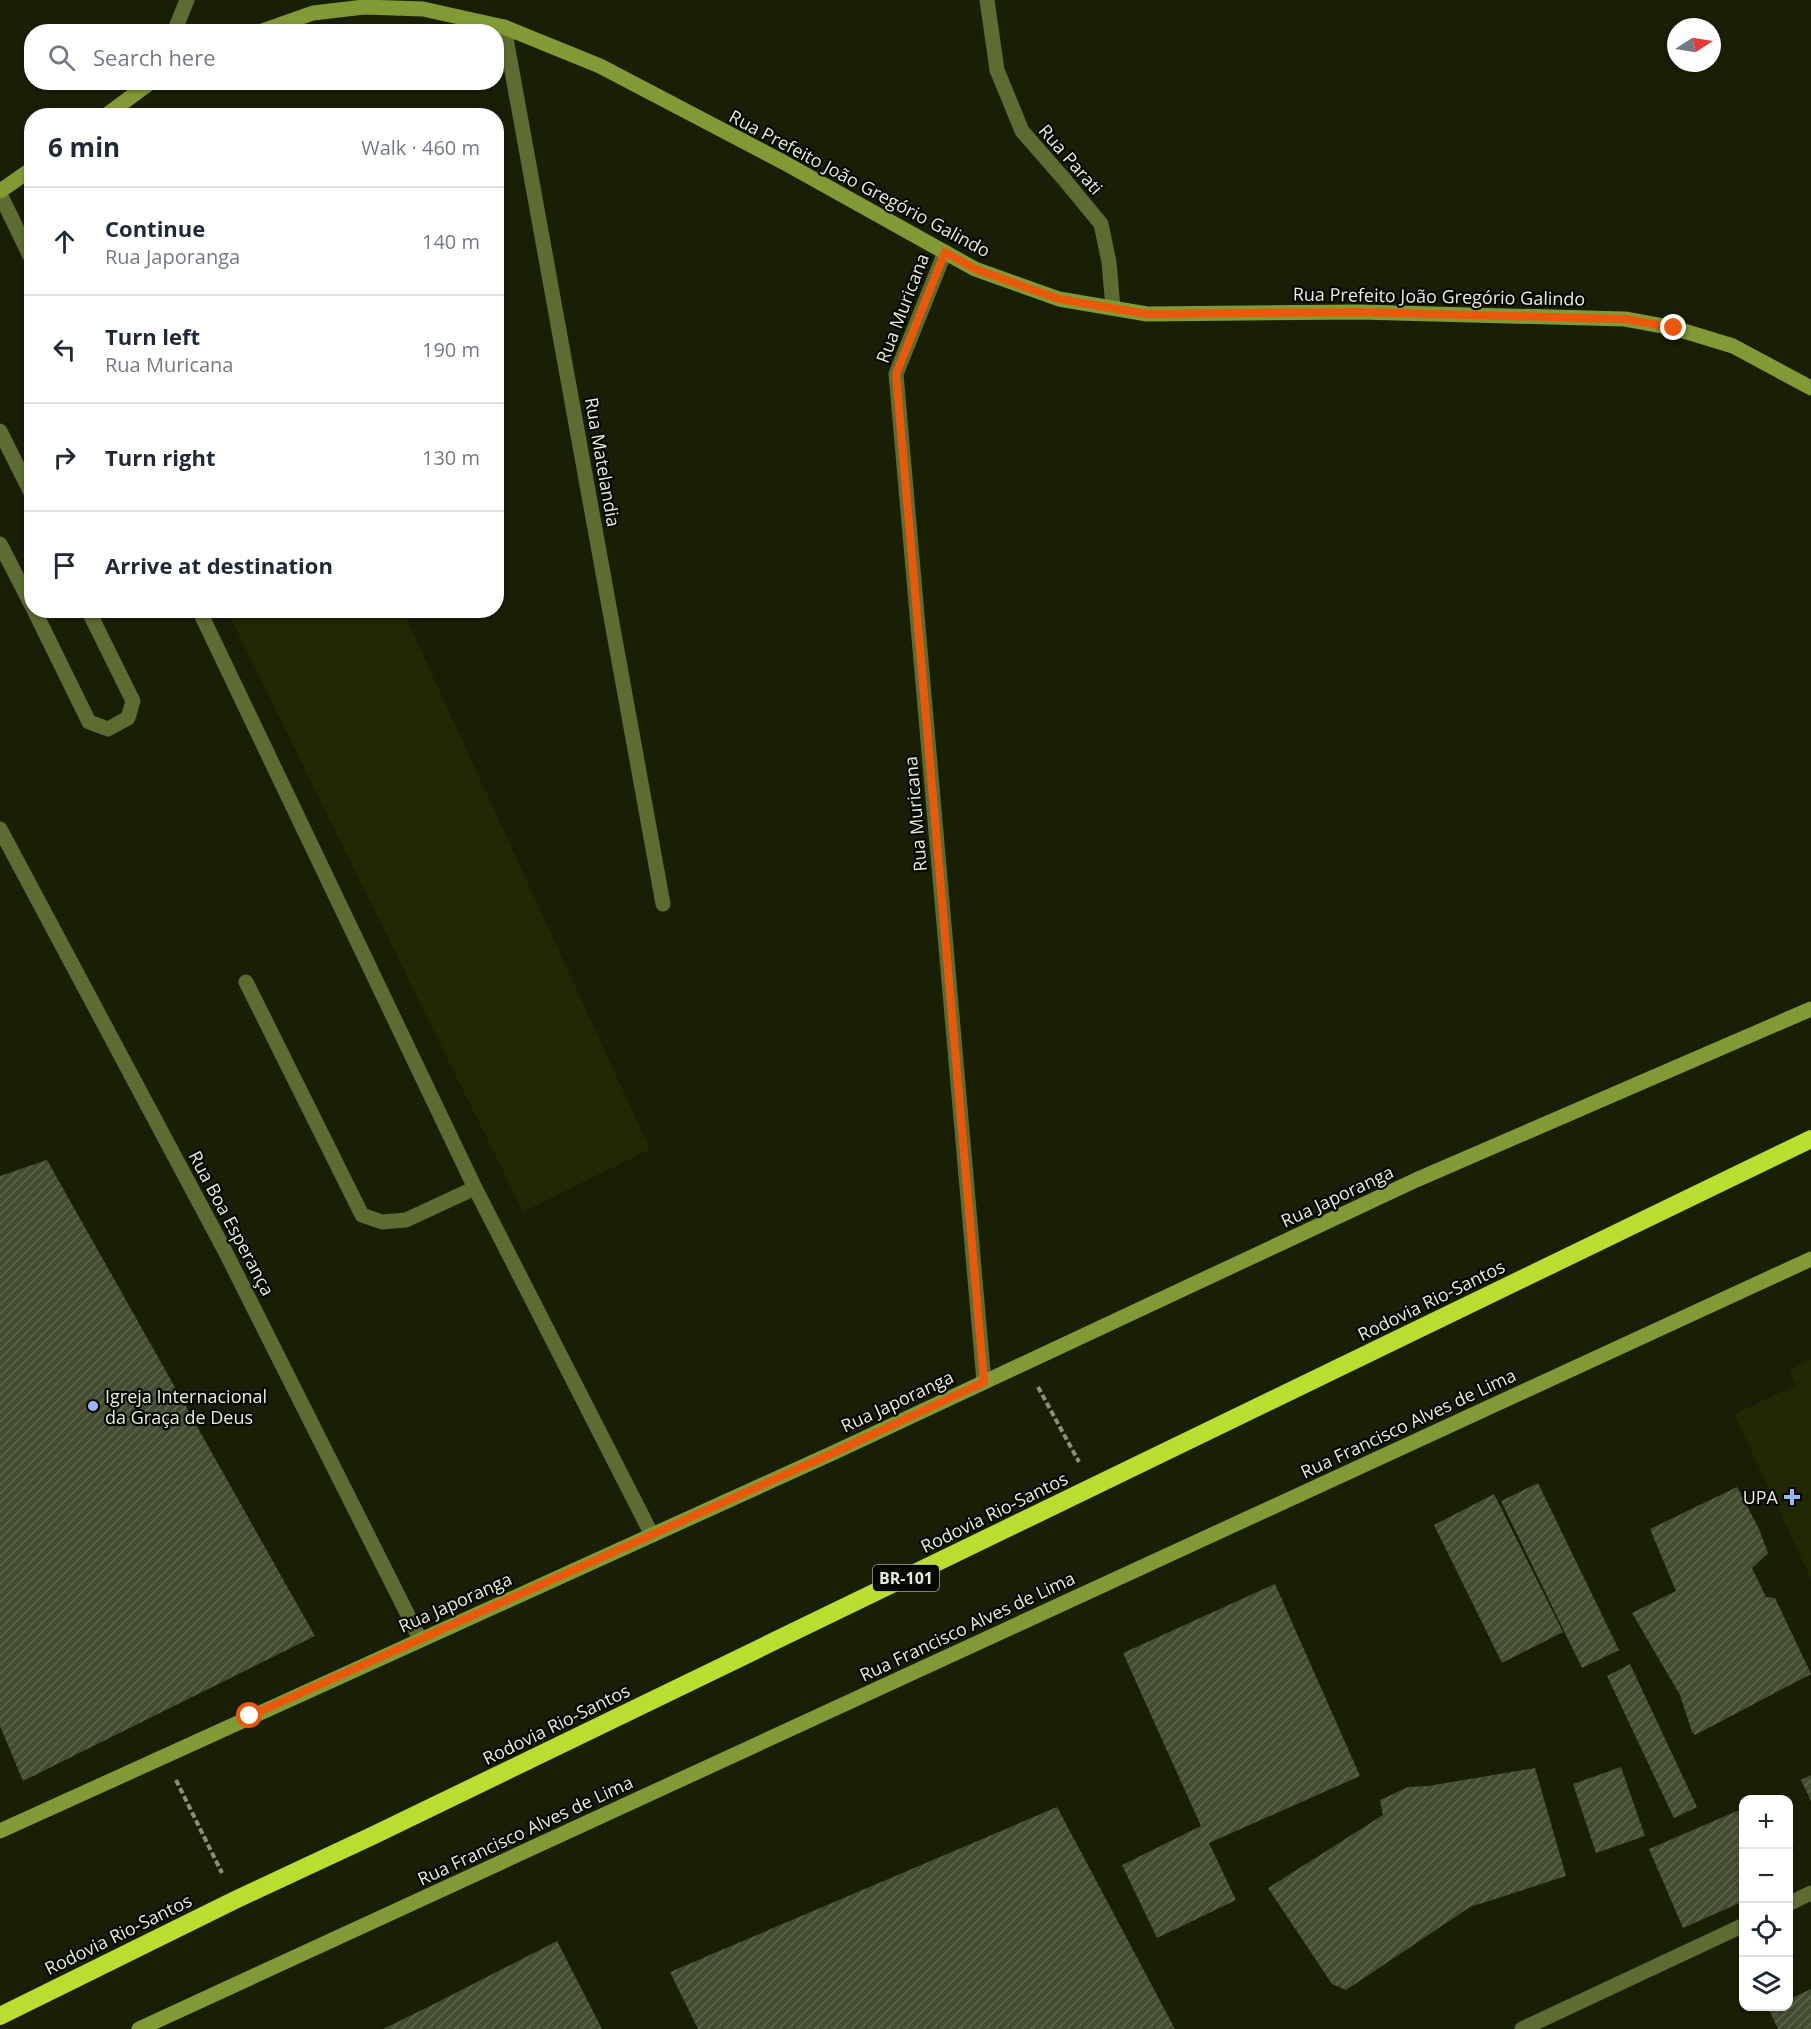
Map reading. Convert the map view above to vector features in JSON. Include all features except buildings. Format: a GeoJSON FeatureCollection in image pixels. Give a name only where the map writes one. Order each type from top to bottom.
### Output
{"type":"FeatureCollection","features":[{"type":"Feature","properties":{"kind":"highway","name":"Rodovia Rio-Santos"},"geometry":{"type":"LineString","coordinates":[[0,2016],[235,1900],[372,1836],[1811,1139]]}},
{"type":"Feature","properties":{"kind":"main road","name":"Rua Prefeito João Gregório Galindo"},"geometry":{"type":"LineString","coordinates":[[282,24],[313,13],[364,7],[423,9],[490,24]]}},
{"type":"Feature","properties":{"kind":"main road","name":"Rua Prefeito João Gregório Galindo"},"geometry":{"type":"LineString","coordinates":[[504,27],[600,66],[783,162],[975,269],[1059,299],[1147,314],[1359,312],[1625,319],[1674,328],[1733,346],[1811,388]]}},
{"type":"Feature","properties":{"kind":"main road"},"geometry":{"type":"LineString","coordinates":[[116,108],[140,90]]}},
{"type":"Feature","properties":{"kind":"main road"},"geometry":{"type":"LineString","coordinates":[[0,193],[24,175]]}},
{"type":"Feature","properties":{"kind":"main road","name":"Rua Japoranga"},"geometry":{"type":"LineString","coordinates":[[0,1831],[652,1535],[1416,1180],[1811,1009]]}},
{"type":"Feature","properties":{"kind":"main road","name":"Rua Francisco Alves de Lima"},"geometry":{"type":"LineString","coordinates":[[139,2029],[1811,1259]]}},
{"type":"Feature","properties":{"kind":"street"},"geometry":{"type":"LineString","coordinates":[[177,24],[187,0]]}},
{"type":"Feature","properties":{"kind":"street","name":"Rua Parati"},"geometry":{"type":"LineString","coordinates":[[987,0],[997,70],[1022,131],[1101,224],[1109,262],[1113,308]]}},
{"type":"Feature","properties":{"kind":"street","name":"Rua Matelandia"},"geometry":{"type":"LineString","coordinates":[[504,27],[663,904]]}},
{"type":"Feature","properties":{"kind":"street"},"geometry":{"type":"LineString","coordinates":[[0,193],[24,243]]}},
{"type":"Feature","properties":{"kind":"street","name":"Rua Muricana"},"geometry":{"type":"LineString","coordinates":[[945,252],[896,374],[984,1382]]}},
{"type":"Feature","properties":{"kind":"street"},"geometry":{"type":"LineString","coordinates":[[0,431],[24,479]]}},
{"type":"Feature","properties":{"kind":"street"},"geometry":{"type":"LineString","coordinates":[[0,544],[24,590]]}},
{"type":"Feature","properties":{"kind":"street"},"geometry":{"type":"LineString","coordinates":[[38,618],[89,722],[108,729],[128,718],[133,701],[92,618]]}},
{"type":"Feature","properties":{"kind":"street"},"geometry":{"type":"LineString","coordinates":[[203,618],[475,1188],[652,1535]]}},
{"type":"Feature","properties":{"kind":"street","name":"Rua Boa Esperança"},"geometry":{"type":"LineString","coordinates":[[0,829],[225,1251],[420,1639]]}},
{"type":"Feature","properties":{"kind":"street"},"geometry":{"type":"LineString","coordinates":[[246,982],[362,1215],[382,1222],[406,1220],[475,1188]]}},
{"type":"Feature","properties":{"kind":"street"},"geometry":{"type":"LineString","coordinates":[[1790,1903],[1811,1893]]}},
{"type":"Feature","properties":{"kind":"street"},"geometry":{"type":"LineString","coordinates":[[1522,2029],[1739,1927]]}},
{"type":"Feature","properties":{"kind":"path"},"geometry":{"type":"LineString","coordinates":[[1025,1363],[1093,1487]]}},
{"type":"Feature","properties":{"kind":"path"},"geometry":{"type":"LineString","coordinates":[[164,1756],[235,1900]]}},
{"type":"Feature","properties":{"kind":"shaded area"},"geometry":{"type":"Polygon","coordinates":[[[230,618],[406,618],[650,1149],[523,1212],[230,618]]]}},
{"type":"Feature","properties":{"kind":"shaded area","name":"UPA"},"geometry":{"type":"Polygon","coordinates":[[[1811,1359],[1811,1579],[1734,1414],[1797,1385],[1789,1370],[1811,1359]]]}},
{"type":"Feature","properties":{"kind":"place","name":"Igreja Internacional da Graça de Deus"},"geometry":{"type":"Point","coordinates":[93,1406]}},
{"type":"Feature","properties":{"kind":"place","name":"UPA"},"geometry":{"type":"Point","coordinates":[1792,1497]}},
{"type":"Feature","properties":{"kind":"route"},"geometry":{"type":"LineString","coordinates":[[250,1716],[835,1452],[984,1382],[896,374],[945,252],[975,269],[1059,299],[1147,314],[1359,312],[1625,319],[1674,328]]}}]}
